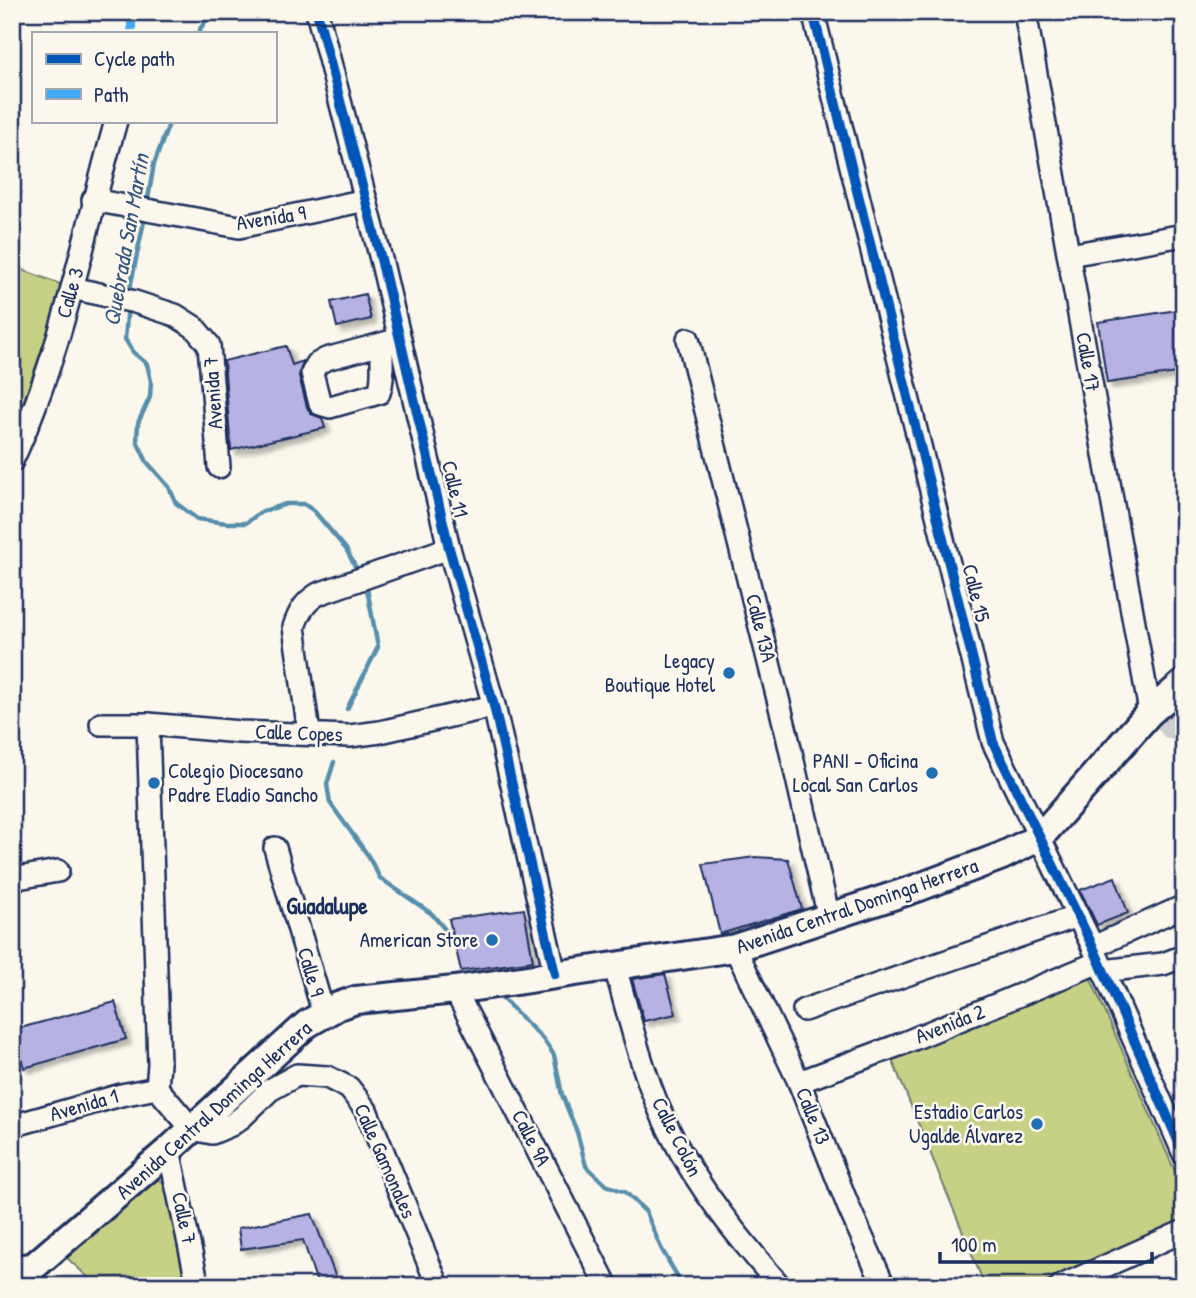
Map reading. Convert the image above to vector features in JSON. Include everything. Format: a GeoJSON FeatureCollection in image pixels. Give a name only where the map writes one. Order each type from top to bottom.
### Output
{"type":"FeatureCollection","features":[{"type":"Feature","properties":{"kind":"main road","name":"Avenida Central Dominga Herrera"},"geometry":{"type":"LineString","coordinates":[[15,1275],[33,1267],[169,1150],[307,1024],[338,1006],[356,1000],[455,990],[735,948],[989,861],[1040,837],[1184,683]]}},
{"type":"Feature","properties":{"kind":"street","name":"Calle 11"},"geometry":{"type":"LineString","coordinates":[[317,12],[366,201],[391,342],[494,706],[555,974]]}},
{"type":"Feature","properties":{"kind":"street","name":"Calle 15"},"geometry":{"type":"LineString","coordinates":[[813,12],[993,742],[1099,960],[1184,1154]]}},
{"type":"Feature","properties":{"kind":"street","name":"Calle 17"},"geometry":{"type":"LineString","coordinates":[[1025,12],[1155,712]]}},
{"type":"Feature","properties":{"kind":"street","name":"Calle 3"},"geometry":{"type":"LineString","coordinates":[[12,461],[28,427],[72,288],[116,122]]}},
{"type":"Feature","properties":{"kind":"street","name":"Avenida 9"},"geometry":{"type":"LineString","coordinates":[[93,200],[239,227],[366,201]]}},
{"type":"Feature","properties":{"kind":"street"},"geometry":{"type":"LineString","coordinates":[[1069,255],[1184,234]]}},
{"type":"Feature","properties":{"kind":"street","name":"Avenida 7"},"geometry":{"type":"LineString","coordinates":[[72,288],[127,300],[175,315],[194,327],[209,345],[219,467]]}},
{"type":"Feature","properties":{"kind":"street","name":"Calle 13A"},"geometry":{"type":"LineString","coordinates":[[688,339],[787,735],[829,918]]}},
{"type":"Feature","properties":{"kind":"street"},"geometry":{"type":"LineString","coordinates":[[309,733],[294,627],[308,600],[318,594],[449,548]]}},
{"type":"Feature","properties":{"kind":"street","name":"Calle Copes"},"geometry":{"type":"LineString","coordinates":[[101,724],[148,724],[240,732],[350,736],[380,732],[494,706]]}},
{"type":"Feature","properties":{"kind":"street"},"geometry":{"type":"LineString","coordinates":[[148,724],[159,1064],[157,1088],[192,1129]]}},
{"type":"Feature","properties":{"kind":"street","name":"Calle 9"},"geometry":{"type":"LineString","coordinates":[[275,848],[324,1015]]}},
{"type":"Feature","properties":{"kind":"street"},"geometry":{"type":"LineString","coordinates":[[12,879],[58,871]]}},
{"type":"Feature","properties":{"kind":"street"},"geometry":{"type":"LineString","coordinates":[[1099,960],[1184,906]]}},
{"type":"Feature","properties":{"kind":"street"},"geometry":{"type":"LineString","coordinates":[[804,1010],[1078,916]]}},
{"type":"Feature","properties":{"kind":"street","name":"Calle 13"},"geometry":{"type":"LineString","coordinates":[[735,948],[799,1082],[849,1208],[884,1286]]}},
{"type":"Feature","properties":{"kind":"street"},"geometry":{"type":"LineString","coordinates":[[1099,960],[1163,964],[1184,956]]}},
{"type":"Feature","properties":{"kind":"street","name":"Avenida 2"},"geometry":{"type":"LineString","coordinates":[[799,1082],[899,1045],[1099,960]]}},
{"type":"Feature","properties":{"kind":"street","name":"Calle Colón"},"geometry":{"type":"LineString","coordinates":[[615,967],[643,1062],[670,1134],[705,1190],[780,1286]]}},
{"type":"Feature","properties":{"kind":"street","name":"Calle 9A"},"geometry":{"type":"LineString","coordinates":[[455,990],[607,1286]]}},
{"type":"Feature","properties":{"kind":"street","name":"Calle Gamonales"},"geometry":{"type":"LineString","coordinates":[[192,1129],[212,1133],[231,1125],[270,1090],[297,1075],[327,1077],[349,1088],[366,1110],[438,1286]]}},
{"type":"Feature","properties":{"kind":"street","name":"Avenida 1"},"geometry":{"type":"LineString","coordinates":[[12,1126],[121,1095],[157,1088]]}},
{"type":"Feature","properties":{"kind":"street","name":"Calle 7"},"geometry":{"type":"LineString","coordinates":[[169,1150],[198,1286]]}},
{"type":"Feature","properties":{"kind":"street"},"geometry":{"type":"LineString","coordinates":[[1061,1286],[1089,1279],[1184,1231]]}},
{"type":"Feature","properties":{"kind":"green space"},"geometry":{"type":"Polygon","coordinates":[[[12,266],[60,284],[58,302],[21,409],[12,427],[12,266]]]}},
{"type":"Feature","properties":{"kind":"green space","name":"Estadio Carlos Ugalde Álvarez"},"geometry":{"type":"Polygon","coordinates":[[[1090,977],[1184,1192],[1184,1219],[1035,1286],[985,1286],[891,1057],[1090,977]]]}},
{"type":"Feature","properties":{"kind":"green space"},"geometry":{"type":"Polygon","coordinates":[[[157,1179],[162,1181],[167,1190],[187,1286],[92,1286],[91,1280],[67,1258],[147,1182],[157,1179]]]}},
{"type":"Feature","properties":{"kind":"building"},"geometry":{"type":"Polygon","coordinates":[[[365,294],[371,319],[337,327],[331,302],[365,294]]]}},
{"type":"Feature","properties":{"kind":"building"},"geometry":{"type":"Polygon","coordinates":[[[1184,309],[1184,372],[1107,383],[1098,322],[1184,309]]]}},
{"type":"Feature","properties":{"kind":"building"},"geometry":{"type":"Polygon","coordinates":[[[286,346],[292,365],[303,361],[299,376],[307,407],[311,414],[322,418],[325,428],[231,450],[224,361],[286,346]]]}},
{"type":"Feature","properties":{"kind":"building"},"geometry":{"type":"Polygon","coordinates":[[[755,857],[788,859],[802,909],[720,934],[703,864],[755,857]]]}},
{"type":"Feature","properties":{"kind":"building"},"geometry":{"type":"Polygon","coordinates":[[[1115,877],[1128,913],[1097,925],[1080,890],[1115,877]]]}},
{"type":"Feature","properties":{"kind":"building","name":"American Store"},"geometry":{"type":"Polygon","coordinates":[[[524,909],[533,961],[461,971],[449,919],[524,909]]]}},
{"type":"Feature","properties":{"kind":"building"},"geometry":{"type":"Polygon","coordinates":[[[665,974],[676,1014],[644,1021],[632,979],[665,974]]]}},
{"type":"Feature","properties":{"kind":"building"},"geometry":{"type":"Polygon","coordinates":[[[115,1002],[126,1039],[24,1068],[13,1030],[115,1002]]]}},
{"type":"Feature","properties":{"kind":"building"},"geometry":{"type":"Polygon","coordinates":[[[312,1214],[339,1286],[318,1286],[303,1240],[241,1249],[238,1228],[312,1214]]]}},
{"type":"Feature","properties":{"kind":"waterway","name":"Quebrada San Martín"},"geometry":{"type":"LineString","coordinates":[[200,32],[212,12]]}},
{"type":"Feature","properties":{"kind":"waterway","name":"Quebrada San Martín"},"geometry":{"type":"LineString","coordinates":[[147,204],[154,164],[170,122]]}},
{"type":"Feature","properties":{"kind":"waterway","name":"Quebrada San Martín"},"geometry":{"type":"LineString","coordinates":[[129,293],[145,216]]}},
{"type":"Feature","properties":{"kind":"waterway","name":"Quebrada San Martín"},"geometry":{"type":"LineString","coordinates":[[128,305],[125,339],[133,352],[147,364],[151,381],[150,397],[138,423],[137,441],[147,462],[169,487],[176,503],[197,519],[227,523],[246,523],[261,512],[286,504],[304,504],[314,511],[346,549],[356,568]]}},
{"type":"Feature","properties":{"kind":"waterway","name":"Quebrada San Martín"},"geometry":{"type":"LineString","coordinates":[[347,709],[378,647],[367,589]]}},
{"type":"Feature","properties":{"kind":"waterway","name":"Quebrada San Martín"},"geometry":{"type":"LineString","coordinates":[[334,762],[327,784],[330,803],[367,854],[380,878],[432,914],[457,944]]}},
{"type":"Feature","properties":{"kind":"waterway","name":"Quebrada San Martín"},"geometry":{"type":"LineString","coordinates":[[503,999],[543,1039],[554,1055],[562,1095],[577,1132],[586,1166],[606,1185],[625,1192],[646,1212],[661,1248],[683,1286]]}},
{"type":"Feature","properties":{"kind":"tunnel"},"geometry":{"type":"LineString","coordinates":[[1161,715],[1171,729],[1184,729]]}},
{"type":"Feature","properties":{"kind":"marked path"},"geometry":{"type":"LineString","coordinates":[[131,12],[132,32]]}},
{"type":"Feature","properties":{"kind":"cycle path"},"geometry":{"type":"LineString","coordinates":[[317,12],[382,263],[449,548],[494,706],[555,974]]}},
{"type":"Feature","properties":{"kind":"cycle path"},"geometry":{"type":"LineString","coordinates":[[813,12],[993,742],[1093,947],[1184,1154]]}},
{"type":"Feature","properties":{"kind":"place","name":"Legacy Boutique Hotel"},"geometry":{"type":"Point","coordinates":[729,673]}},
{"type":"Feature","properties":{"kind":"place","name":"PANI - Oficina Local San Carlos"},"geometry":{"type":"Point","coordinates":[932,773]}},
{"type":"Feature","properties":{"kind":"place","name":"Colegio Diocesano Padre Eladio Sancho"},"geometry":{"type":"Point","coordinates":[154,783]}},
{"type":"Feature","properties":{"kind":"place","name":"American Store"},"geometry":{"type":"Point","coordinates":[492,940]}},
{"type":"Feature","properties":{"kind":"place","name":"Estadio Carlos Ugalde Álvarez"},"geometry":{"type":"Point","coordinates":[1037,1124]}},
{"type":"Feature","properties":{"kind":"district","name":"Guadalupe"},"geometry":{"type":"Point","coordinates":[327,906]}}]}
